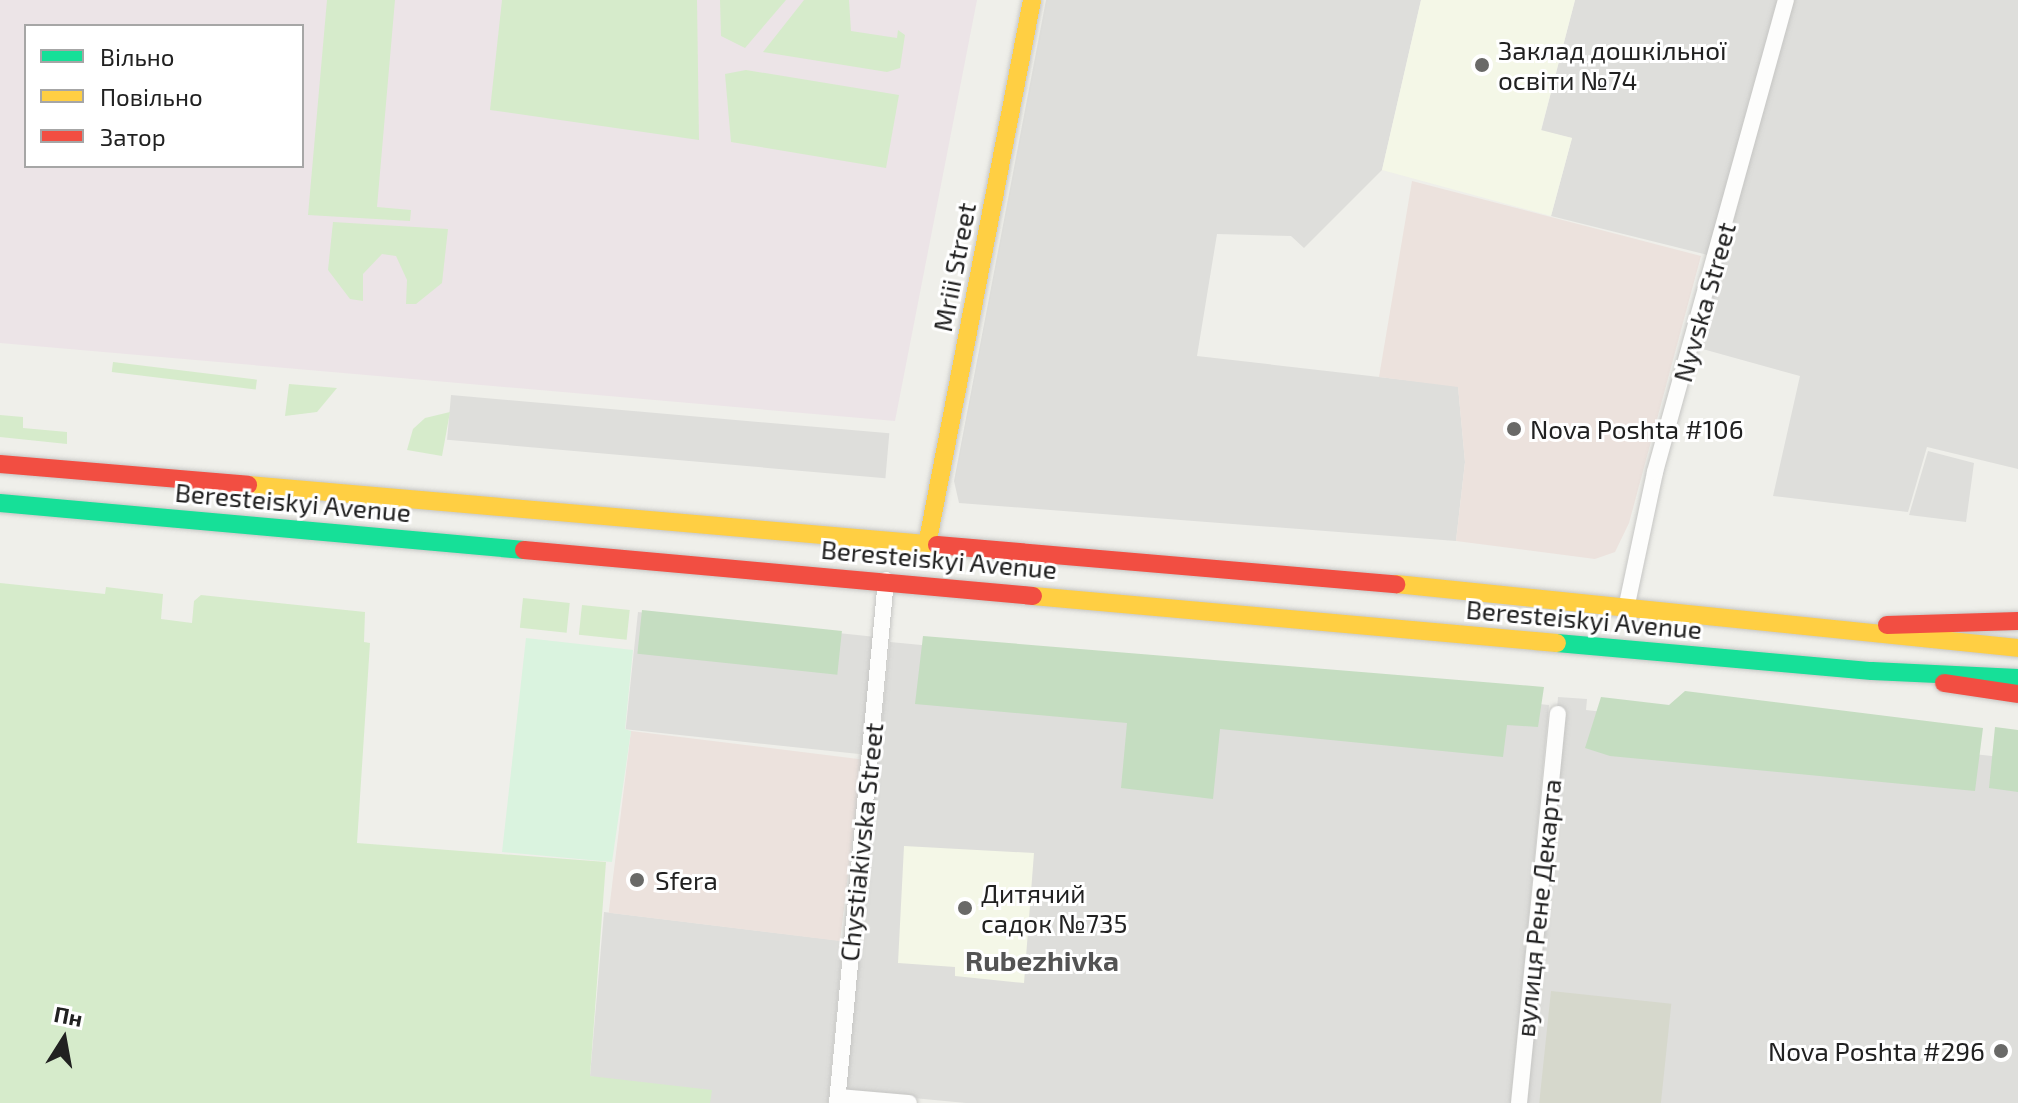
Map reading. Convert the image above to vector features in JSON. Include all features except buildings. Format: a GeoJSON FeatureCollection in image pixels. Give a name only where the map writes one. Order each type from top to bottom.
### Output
{"type":"FeatureCollection","features":[{"type":"Feature","properties":{"kind":"main road","name":"Mriii Street"},"geometry":{"type":"LineString","coordinates":[[927,545],[1032,0]]}},
{"type":"Feature","properties":{"kind":"main road","name":"Beresteiskyi Avenue"},"geometry":{"type":"LineString","coordinates":[[0,464],[1627,604],[2018,648]]}},
{"type":"Feature","properties":{"kind":"main road","name":"Beresteiskyi Avenue"},"geometry":{"type":"LineString","coordinates":[[0,503],[886,580],[1872,671],[2018,678]]}},
{"type":"Feature","properties":{"kind":"main road","name":"Beresteiskyi Avenue"},"geometry":{"type":"LineString","coordinates":[[1829,627],[2018,621]]}},
{"type":"Feature","properties":{"kind":"main road","name":"Beresteiskyi Avenue"},"geometry":{"type":"LineString","coordinates":[[1872,671],[2018,694]]}},
{"type":"Feature","properties":{"kind":"street","name":"Nyvska Street"},"geometry":{"type":"LineString","coordinates":[[1627,604],[1655,472],[1786,0]]}},
{"type":"Feature","properties":{"kind":"street","name":"Chystiakivska Street"},"geometry":{"type":"LineString","coordinates":[[838,1100],[886,580]]}},
{"type":"Feature","properties":{"kind":"street","name":"вулиця Рене Декарта"},"geometry":{"type":"LineString","coordinates":[[1519,1103],[1558,714]]}},
{"type":"Feature","properties":{"kind":"street"},"geometry":{"type":"LineString","coordinates":[[838,1100],[909,1103]]}},
{"type":"Feature","properties":{"kind":"shaded area"},"geometry":{"type":"Polygon","coordinates":[[[0,0],[977,0],[895,421],[0,343],[0,0]]]}},
{"type":"Feature","properties":{"kind":"shaded area"},"geometry":{"type":"Polygon","coordinates":[[[1046,0],[1421,0],[1382,170],[1304,248],[1291,236],[1217,234],[1197,356],[1458,386],[1465,462],[1456,541],[959,503],[954,481],[1046,0]]]}},
{"type":"Feature","properties":{"kind":"shaded area","name":"Заклад дошкільної освіти №74"},"geometry":{"type":"Polygon","coordinates":[[[1421,0],[1575,0],[1541,130],[1572,138],[1551,216],[1382,170],[1421,0]]]}},
{"type":"Feature","properties":{"kind":"shaded area"},"geometry":{"type":"Polygon","coordinates":[[[1575,0],[1778,0],[1712,256],[1551,216],[1572,138],[1541,131],[1575,0]]]}},
{"type":"Feature","properties":{"kind":"shaded area"},"geometry":{"type":"Polygon","coordinates":[[[1793,0],[2018,0],[2018,469],[1927,447],[1908,512],[1773,496],[1800,376],[1699,348],[1793,0]]]}},
{"type":"Feature","properties":{"kind":"shaded area"},"geometry":{"type":"Polygon","coordinates":[[[1412,181],[1701,256],[1629,523],[1615,552],[1595,559],[1456,541],[1465,462],[1458,387],[1379,377],[1412,181]]]}},
{"type":"Feature","properties":{"kind":"shaded area"},"geometry":{"type":"Polygon","coordinates":[[[451,395],[889,433],[885,478],[447,440],[451,395]]]}},
{"type":"Feature","properties":{"kind":"shaded area"},"geometry":{"type":"Polygon","coordinates":[[[1928,451],[1974,463],[1966,522],[1909,515],[1928,451]]]}},
{"type":"Feature","properties":{"kind":"shaded area"},"geometry":{"type":"Polygon","coordinates":[[[638,612],[874,637],[861,754],[626,729],[638,612]]]}},
{"type":"Feature","properties":{"kind":"shaded area"},"geometry":{"type":"Polygon","coordinates":[[[526,638],[633,650],[625,729],[631,731],[612,862],[502,852],[526,638]]]}},
{"type":"Feature","properties":{"kind":"shaded area"},"geometry":{"type":"Polygon","coordinates":[[[890,642],[1549,705],[1511,1103],[966,1103],[850,1092],[844,1087],[890,642]]]}},
{"type":"Feature","properties":{"kind":"shaded area"},"geometry":{"type":"Polygon","coordinates":[[[1558,697],[1587,699],[1586,710],[2018,759],[2018,1103],[1525,1103],[1558,697]]]}},
{"type":"Feature","properties":{"kind":"shaded area"},"geometry":{"type":"Polygon","coordinates":[[[631,731],[862,759],[840,941],[609,913],[631,731]]]}},
{"type":"Feature","properties":{"kind":"shaded area","name":"Дитячий садок №735"},"geometry":{"type":"Polygon","coordinates":[[[904,846],[1034,853],[1024,983],[955,976],[955,967],[898,963],[904,846]]]}},
{"type":"Feature","properties":{"kind":"shaded area"},"geometry":{"type":"Polygon","coordinates":[[[604,912],[843,941],[828,1103],[697,1103],[590,1076],[604,912]]]}},
{"type":"Feature","properties":{"kind":"shaded area"},"geometry":{"type":"Polygon","coordinates":[[[1551,991],[1671,1004],[1661,1103],[1539,1103],[1551,991]]]}},
{"type":"Feature","properties":{"kind":"green space"},"geometry":{"type":"Polygon","coordinates":[[[327,0],[395,0],[377,207],[411,210],[410,221],[308,215],[327,0]]]}},
{"type":"Feature","properties":{"kind":"green space"},"geometry":{"type":"Polygon","coordinates":[[[502,0],[697,0],[699,140],[490,110],[502,0]]]}},
{"type":"Feature","properties":{"kind":"green space"},"geometry":{"type":"Polygon","coordinates":[[[720,0],[786,0],[745,48],[721,36],[720,0]]]}},
{"type":"Feature","properties":{"kind":"green space"},"geometry":{"type":"Polygon","coordinates":[[[804,0],[849,0],[851,31],[897,38],[898,30],[905,35],[900,68],[887,72],[763,52],[804,0]]]}},
{"type":"Feature","properties":{"kind":"green space"},"geometry":{"type":"Polygon","coordinates":[[[746,70],[899,95],[886,168],[731,142],[725,74],[746,70]]]}},
{"type":"Feature","properties":{"kind":"green space"},"geometry":{"type":"Polygon","coordinates":[[[333,222],[448,229],[442,283],[416,304],[406,304],[407,280],[396,256],[382,254],[363,274],[363,301],[350,299],[328,270],[333,222]]]}},
{"type":"Feature","properties":{"kind":"green space"},"geometry":{"type":"Polygon","coordinates":[[[113,362],[257,380],[256,390],[112,372],[113,362]]]}},
{"type":"Feature","properties":{"kind":"green space"},"geometry":{"type":"Polygon","coordinates":[[[289,384],[337,388],[317,412],[285,416],[289,384]]]}},
{"type":"Feature","properties":{"kind":"green space"},"geometry":{"type":"Polygon","coordinates":[[[450,412],[442,456],[407,450],[413,429],[425,418],[450,412]]]}},
{"type":"Feature","properties":{"kind":"green space"},"geometry":{"type":"Polygon","coordinates":[[[0,415],[23,417],[23,428],[67,432],[67,444],[0,437],[0,415]]]}},
{"type":"Feature","properties":{"kind":"green space"},"geometry":{"type":"Polygon","coordinates":[[[0,583],[105,594],[106,587],[163,594],[161,619],[192,623],[194,601],[201,595],[365,612],[364,642],[370,643],[357,843],[606,862],[590,1076],[712,1090],[710,1103],[0,1103],[0,583]]]}},
{"type":"Feature","properties":{"kind":"green space"},"geometry":{"type":"Polygon","coordinates":[[[523,598],[570,603],[567,633],[520,628],[523,598]]]}},
{"type":"Feature","properties":{"kind":"green space"},"geometry":{"type":"Polygon","coordinates":[[[582,605],[630,610],[627,640],[579,635],[582,605]]]}},
{"type":"Feature","properties":{"kind":"green space"},"geometry":{"type":"Polygon","coordinates":[[[642,610],[842,631],[837,675],[637,654],[642,610]]]}},
{"type":"Feature","properties":{"kind":"green space"},"geometry":{"type":"Polygon","coordinates":[[[923,636],[1544,687],[1538,727],[1507,725],[1503,757],[1220,729],[1213,799],[1121,788],[1127,723],[915,704],[923,636]]]}},
{"type":"Feature","properties":{"kind":"green space"},"geometry":{"type":"Polygon","coordinates":[[[1685,691],[1983,728],[1975,791],[1610,756],[1585,748],[1601,697],[1669,705],[1685,691]]]}},
{"type":"Feature","properties":{"kind":"green space"},"geometry":{"type":"Polygon","coordinates":[[[1995,727],[2018,730],[2018,792],[1989,788],[1995,727]]]}},
{"type":"Feature","properties":{"kind":"traffic: fast"},"geometry":{"type":"LineString","coordinates":[[0,503],[524,550]]}},
{"type":"Feature","properties":{"kind":"traffic: fast"},"geometry":{"type":"LineString","coordinates":[[1557,643],[1872,671],[2018,678]]}},
{"type":"Feature","properties":{"kind":"traffic: slow"},"geometry":{"type":"LineString","coordinates":[[927,545],[1032,0]]}},
{"type":"Feature","properties":{"kind":"traffic: slow"},"geometry":{"type":"LineString","coordinates":[[248,485],[937,545]]}},
{"type":"Feature","properties":{"kind":"traffic: slow"},"geometry":{"type":"LineString","coordinates":[[1396,584],[2018,648]]}},
{"type":"Feature","properties":{"kind":"traffic: slow"},"geometry":{"type":"LineString","coordinates":[[1033,596],[1557,643]]}},
{"type":"Feature","properties":{"kind":"traffic: jam"},"geometry":{"type":"LineString","coordinates":[[0,464],[248,485]]}},
{"type":"Feature","properties":{"kind":"traffic: jam"},"geometry":{"type":"LineString","coordinates":[[937,545],[1396,584]]}},
{"type":"Feature","properties":{"kind":"traffic: jam"},"geometry":{"type":"LineString","coordinates":[[524,550],[1033,596]]}},
{"type":"Feature","properties":{"kind":"traffic: jam"},"geometry":{"type":"LineString","coordinates":[[1887,625],[2018,621]]}},
{"type":"Feature","properties":{"kind":"traffic: jam"},"geometry":{"type":"LineString","coordinates":[[1944,683],[2018,694]]}},
{"type":"Feature","properties":{"kind":"place","name":"Заклад дошкільної освіти №74"},"geometry":{"type":"Point","coordinates":[1482,65]}},
{"type":"Feature","properties":{"kind":"place","name":"Nova Poshta #106"},"geometry":{"type":"Point","coordinates":[1514,429]}},
{"type":"Feature","properties":{"kind":"place","name":"Sfera"},"geometry":{"type":"Point","coordinates":[637,880]}},
{"type":"Feature","properties":{"kind":"place","name":"Дитячий садок №735"},"geometry":{"type":"Point","coordinates":[965,908]}},
{"type":"Feature","properties":{"kind":"place","name":"Nova Poshta #296"},"geometry":{"type":"Point","coordinates":[2001,1051]}},
{"type":"Feature","properties":{"kind":"district","name":"Rubezhivka"},"geometry":{"type":"Point","coordinates":[1042,960]}}]}
